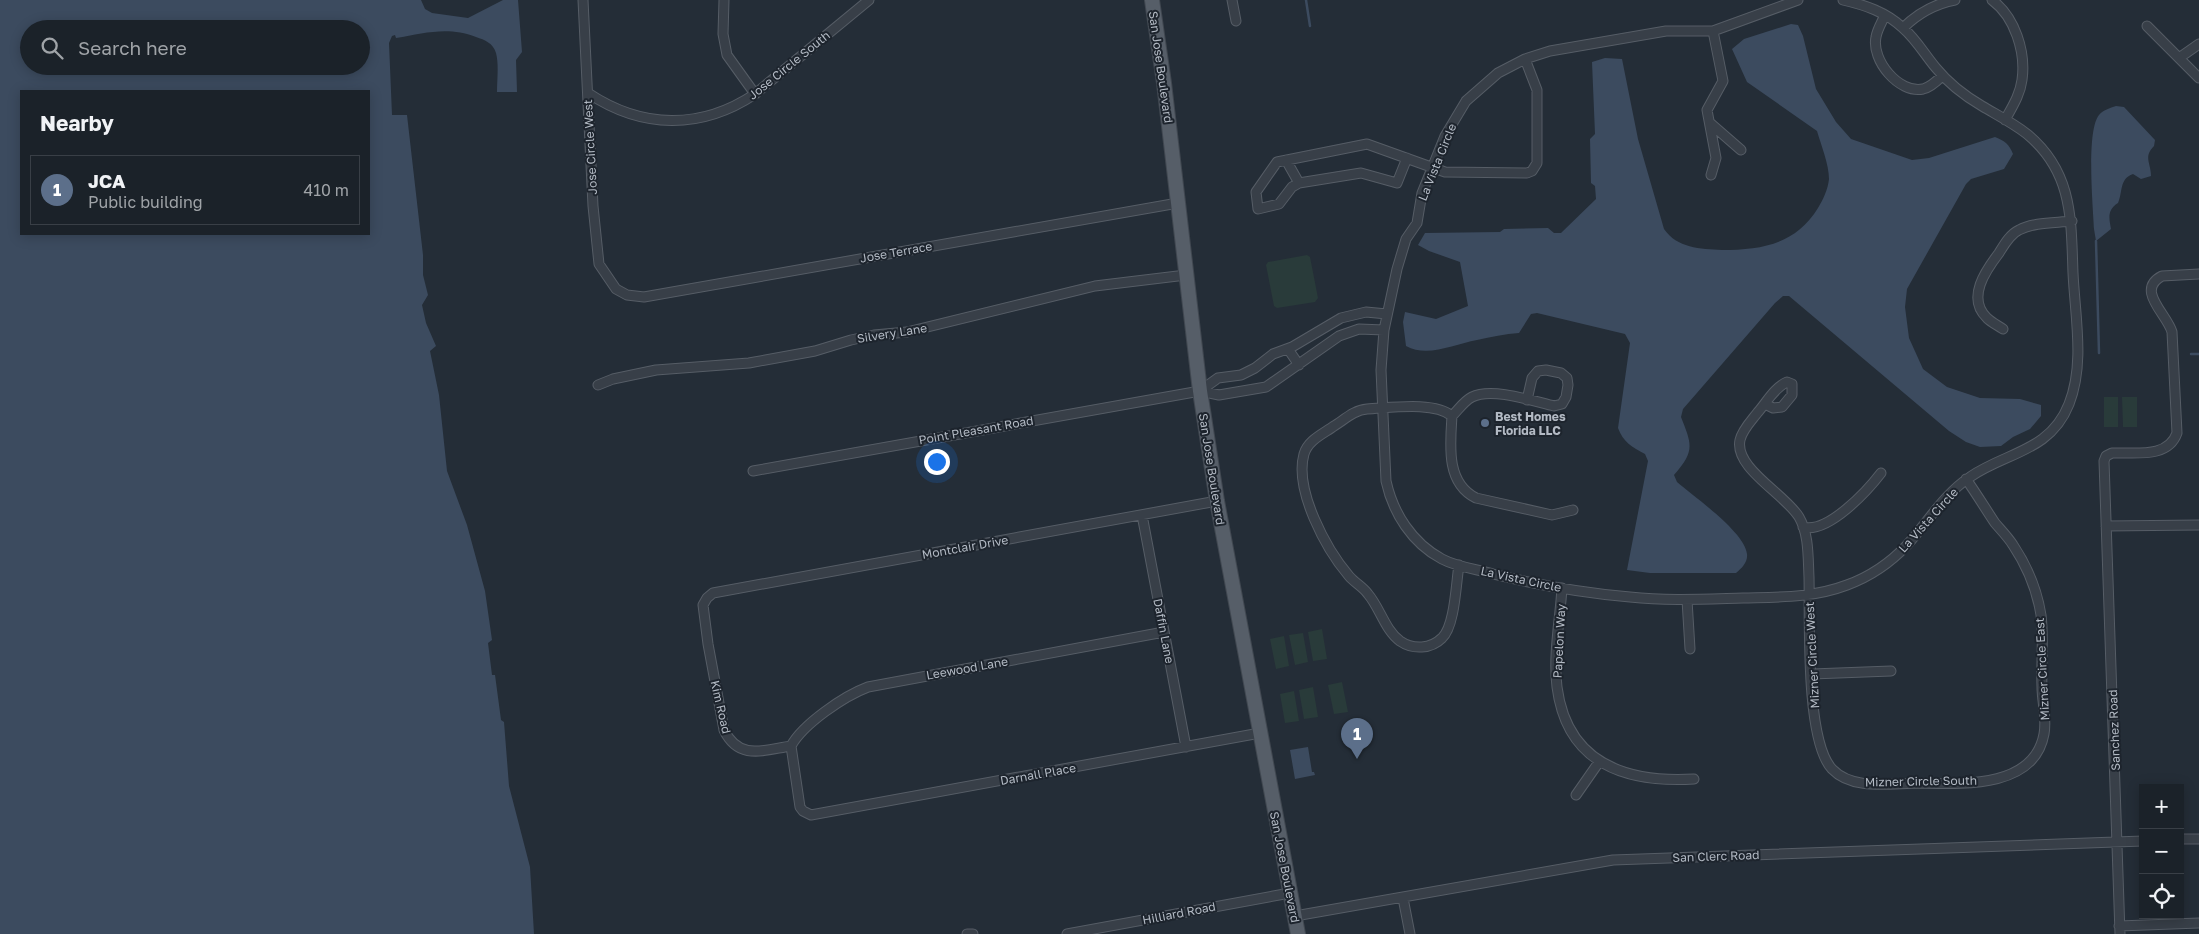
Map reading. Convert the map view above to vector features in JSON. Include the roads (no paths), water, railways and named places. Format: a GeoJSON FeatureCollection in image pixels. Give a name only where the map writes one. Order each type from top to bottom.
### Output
{"type":"FeatureCollection","features":[{"type":"Feature","properties":{"kind":"main road","name":"San Jose Boulevard"},"geometry":{"type":"LineString","coordinates":[[1152,0],[1157,28],[1200,391],[1217,501],[1298,934]]}},
{"type":"Feature","properties":{"kind":"street","name":"Jose Circle West"},"geometry":{"type":"LineString","coordinates":[[582,0],[593,206],[599,264],[616,290]]}},
{"type":"Feature","properties":{"kind":"street"},"geometry":{"type":"LineString","coordinates":[[724,0],[723,34],[727,55],[755,94]]}},
{"type":"Feature","properties":{"kind":"street","name":"Jose Circle South"},"geometry":{"type":"LineString","coordinates":[[588,94],[620,111],[646,118],[668,120],[710,116],[736,106],[755,94],[869,0]]}},
{"type":"Feature","properties":{"kind":"street"},"geometry":{"type":"LineString","coordinates":[[1232,0],[1236,21]]}},
{"type":"Feature","properties":{"kind":"street","name":"La Vista Circle"},"geometry":{"type":"LineString","coordinates":[[1798,0],[1713,31],[1666,31],[1559,49],[1525,59],[1493,76],[1466,102],[1450,125],[1422,193],[1417,223],[1406,239],[1396,269],[1384,330],[1381,370],[1386,481],[1389,496],[1398,515],[1422,545],[1444,560],[1531,583],[1631,597],[1687,600],[1810,596],[1856,582],[1891,560],[1906,546],[1951,492],[1966,479],[1994,463],[2018,454],[2051,431],[2068,406],[2076,382],[2077,358],[2072,220],[2066,190],[2046,154],[2027,134],[1959,91],[1942,76]]}},
{"type":"Feature","properties":{"kind":"street"},"geometry":{"type":"LineString","coordinates":[[1843,0],[1876,9],[1885,15],[1903,28],[1942,76],[1932,85],[1915,89],[1907,87],[1882,65],[1877,51],[1876,38],[1885,15]]}},
{"type":"Feature","properties":{"kind":"street"},"geometry":{"type":"LineString","coordinates":[[1903,28],[1916,16],[1939,3],[1955,0]]}},
{"type":"Feature","properties":{"kind":"street"},"geometry":{"type":"LineString","coordinates":[[1992,0],[1999,6],[2016,32],[2021,56],[2022,80],[2017,98],[2005,120]]}},
{"type":"Feature","properties":{"kind":"street"},"geometry":{"type":"LineString","coordinates":[[2146,26],[2199,78]]}},
{"type":"Feature","properties":{"kind":"street"},"geometry":{"type":"LineString","coordinates":[[1711,175],[1716,158],[1707,110],[1723,82],[1713,31]]}},
{"type":"Feature","properties":{"kind":"street"},"geometry":{"type":"LineString","coordinates":[[2179,58],[2199,44]]}},
{"type":"Feature","properties":{"kind":"street"},"geometry":{"type":"LineString","coordinates":[[1407,158],[1397,183],[1361,173],[1299,183],[1292,187],[1279,204],[1258,209],[1256,192],[1277,162],[1367,144],[1407,158],[1433,168],[1453,173],[1527,173],[1532,171],[1537,163],[1536,90],[1525,59]]}},
{"type":"Feature","properties":{"kind":"street"},"geometry":{"type":"LineString","coordinates":[[1710,123],[1741,150]]}},
{"type":"Feature","properties":{"kind":"street"},"geometry":{"type":"LineString","coordinates":[[1286,160],[1299,183]]}},
{"type":"Feature","properties":{"kind":"street","name":"Jose Terrace"},"geometry":{"type":"LineString","coordinates":[[616,290],[627,295],[644,297],[1178,202]]}},
{"type":"Feature","properties":{"kind":"street"},"geometry":{"type":"LineString","coordinates":[[2002,329],[1987,319],[1981,311],[1979,302],[1978,290],[1992,262],[2010,236],[2018,230],[2030,226],[2072,220]]}},
{"type":"Feature","properties":{"kind":"street","name":"Sanchez Road"},"geometry":{"type":"LineString","coordinates":[[2120,930],[2104,462],[2106,456],[2112,453],[2156,452],[2164,450],[2169,446],[2177,433],[2172,332],[2168,320],[2152,300],[2152,286],[2158,279],[2166,275],[2199,274]]}},
{"type":"Feature","properties":{"kind":"street","name":"Silvery Lane"},"geometry":{"type":"LineString","coordinates":[[598,385],[613,379],[656,370],[749,363],[815,351],[851,340],[907,332],[1095,286],[1186,275]]}},
{"type":"Feature","properties":{"kind":"street","name":"Point Pleasant Road"},"geometry":{"type":"LineString","coordinates":[[1200,391],[1218,378],[1241,374],[1255,368],[1273,354],[1288,349],[1341,318],[1355,313],[1366,312],[1387,314]]}},
{"type":"Feature","properties":{"kind":"street"},"geometry":{"type":"LineString","coordinates":[[1326,328],[1333,340]]}},
{"type":"Feature","properties":{"kind":"street","name":"Point Pleasant Road"},"geometry":{"type":"LineString","coordinates":[[753,471],[1200,391],[1219,395],[1266,386],[1333,340],[1359,329],[1384,330]]}},
{"type":"Feature","properties":{"kind":"street"},"geometry":{"type":"LineString","coordinates":[[1288,349],[1299,365]]}},
{"type":"Feature","properties":{"kind":"street"},"geometry":{"type":"LineString","coordinates":[[1527,400],[1532,378],[1538,372],[1546,370],[1561,373],[1567,378],[1566,397],[1562,404],[1554,406],[1494,393],[1475,395],[1466,400],[1452,416],[1452,467],[1455,478],[1467,494],[1476,498],[1552,515],[1573,510]]}},
{"type":"Feature","properties":{"kind":"street"},"geometry":{"type":"LineString","coordinates":[[1766,404],[1741,435],[1739,441],[1741,453],[1748,466],[1790,506],[1803,527],[1809,528],[1818,525],[1847,510],[1881,473]]}},
{"type":"Feature","properties":{"kind":"street"},"geometry":{"type":"LineString","coordinates":[[1452,416],[1432,408],[1382,409],[1356,412],[1316,438],[1304,454],[1302,475],[1304,488],[1317,524],[1331,550],[1348,575],[1367,592],[1391,631],[1399,640],[1415,647],[1432,645],[1443,638],[1450,626],[1459,565]]}},
{"type":"Feature","properties":{"kind":"street","name":"Mizner Circle East"},"geometry":{"type":"LineString","coordinates":[[1966,479],[1997,526],[2013,544],[2023,561],[2035,590],[2041,616],[2042,693],[2045,729]]}},
{"type":"Feature","properties":{"kind":"street","name":"Montclair Drive"},"geometry":{"type":"LineString","coordinates":[[714,593],[1217,501]]}},
{"type":"Feature","properties":{"kind":"street","name":"Daffin Lane"},"geometry":{"type":"LineString","coordinates":[[1142,515],[1186,747]]}},
{"type":"Feature","properties":{"kind":"street"},"geometry":{"type":"LineString","coordinates":[[2106,526],[2199,525]]}},
{"type":"Feature","properties":{"kind":"street","name":"Mizner Circle West"},"geometry":{"type":"LineString","coordinates":[[1803,527],[1808,560],[1810,596],[1812,699],[1820,744]]}},
{"type":"Feature","properties":{"kind":"street","name":"Papelon Way"},"geometry":{"type":"LineString","coordinates":[[1562,588],[1557,671],[1560,703],[1574,734],[1599,762],[1620,772],[1648,779],[1694,779]]}},
{"type":"Feature","properties":{"kind":"street","name":"Kim Road"},"geometry":{"type":"LineString","coordinates":[[714,593],[707,598],[703,606],[710,658],[724,730],[729,740],[746,751],[791,746]]}},
{"type":"Feature","properties":{"kind":"street"},"geometry":{"type":"LineString","coordinates":[[1687,600],[1690,649]]}},
{"type":"Feature","properties":{"kind":"street","name":"Leewood Lane"},"geometry":{"type":"LineString","coordinates":[[791,746],[802,732],[826,712],[852,694],[868,687],[1164,632]]}},
{"type":"Feature","properties":{"kind":"street"},"geometry":{"type":"LineString","coordinates":[[1812,674],[1891,670]]}},
{"type":"Feature","properties":{"kind":"street","name":"Mizner Circle South"},"geometry":{"type":"LineString","coordinates":[[1820,744],[1831,768],[1847,778],[1858,782],[1867,784],[1967,782],[2003,777],[2025,766],[2037,753],[2042,743],[2045,729]]}},
{"type":"Feature","properties":{"kind":"street","name":"Darnall Place"},"geometry":{"type":"LineString","coordinates":[[791,746],[800,806],[803,811],[811,815],[817,815],[1260,733]]}},
{"type":"Feature","properties":{"kind":"street"},"geometry":{"type":"LineString","coordinates":[[1576,795],[1599,762]]}},
{"type":"Feature","properties":{"kind":"street"},"geometry":{"type":"LineString","coordinates":[[2184,839],[2199,838]]}},
{"type":"Feature","properties":{"kind":"street","name":"San Clerc Road"},"geometry":{"type":"LineString","coordinates":[[1294,916],[1614,860],[2139,841]]}},
{"type":"Feature","properties":{"kind":"street","name":"Hilliard Road"},"geometry":{"type":"LineString","coordinates":[[1067,934],[1290,893]]}},
{"type":"Feature","properties":{"kind":"street"},"geometry":{"type":"LineString","coordinates":[[1403,898],[1410,934]]}},
{"type":"Feature","properties":{"kind":"street"},"geometry":{"type":"LineString","coordinates":[[2120,930],[2199,923]]}},
{"type":"Feature","properties":{"kind":"street"},"geometry":{"type":"LineString","coordinates":[[967,934],[973,934]]}},
{"type":"Feature","properties":{"kind":"water"},"geometry":{"type":"Polygon","coordinates":[[[0,0],[421,0],[425,9],[432,13],[468,18],[503,0],[518,0],[522,52],[516,60],[517,92],[497,92],[498,67],[495,50],[491,44],[479,38],[446,31],[396,38],[395,35],[392,36],[389,43],[392,115],[407,115],[423,255],[423,275],[428,295],[422,305],[426,323],[436,346],[430,351],[439,395],[447,471],[467,525],[485,591],[492,640],[488,643],[492,675],[495,675],[501,720],[504,722],[509,786],[530,867],[534,934],[0,934],[0,0]]]}},
{"type":"Feature","properties":{"kind":"water"},"geometry":{"type":"Polygon","coordinates":[[[1791,24],[1798,25],[1803,36],[1816,89],[1836,122],[1851,139],[1912,160],[1929,158],[1995,137],[2010,148],[2013,154],[2004,169],[1971,179],[1966,184],[1907,289],[1905,307],[1909,338],[1923,369],[1947,387],[1980,398],[2020,399],[2041,405],[2041,416],[2030,429],[2013,437],[2001,446],[1980,447],[1966,442],[1949,431],[1789,296],[1783,296],[1683,409],[1681,417],[1690,448],[1686,460],[1674,475],[1677,482],[1717,515],[1737,535],[1744,545],[1747,554],[1746,562],[1736,573],[1650,573],[1627,570],[1648,461],[1645,454],[1625,441],[1618,428],[1630,343],[1625,334],[1537,313],[1531,314],[1519,333],[1441,349],[1423,351],[1406,346],[1403,322],[1405,312],[1436,319],[1468,306],[1460,262],[1418,245],[1425,233],[1500,232],[1504,229],[1548,228],[1554,233],[1561,233],[1596,199],[1595,186],[1591,183],[1590,139],[1595,134],[1592,62],[1605,58],[1622,59],[1638,139],[1664,229],[1669,235],[1682,244],[1705,249],[1722,250],[1764,246],[1789,237],[1809,220],[1818,208],[1828,187],[1828,167],[1825,155],[1817,131],[1747,82],[1732,49],[1744,39],[1791,24]]]}},
{"type":"Feature","properties":{"kind":"water"},"geometry":{"type":"Polygon","coordinates":[[[2116,106],[2124,107],[2155,140],[2148,157],[2151,176],[2141,179],[2133,174],[2125,179],[2120,199],[2110,211],[2111,229],[2096,241],[2091,152],[2093,136],[2099,115],[2105,110],[2116,106]]]}},
{"type":"Feature","properties":{"kind":"water"},"geometry":{"type":"Polygon","coordinates":[[[1308,747],[1312,772],[1315,775],[1295,779],[1290,750],[1308,747]]]}},
{"type":"Feature","properties":{"kind":"waterway"},"geometry":{"type":"LineString","coordinates":[[1306,0],[1310,26]]}},
{"type":"Feature","properties":{"kind":"waterway"},"geometry":{"type":"LineString","coordinates":[[2096,241],[2099,353]]}},
{"type":"Feature","properties":{"kind":"waterway"},"geometry":{"type":"LineString","coordinates":[[2191,354],[2199,354]]}},
{"type":"Feature","properties":{"kind":"place","name":"Best Homes Florida LLC"},"geometry":{"type":"Point","coordinates":[1485,423]}},
{"type":"Feature","properties":{"kind":"place","name":"JCA"},"geometry":{"type":"Point","coordinates":[1357,759]}}]}
